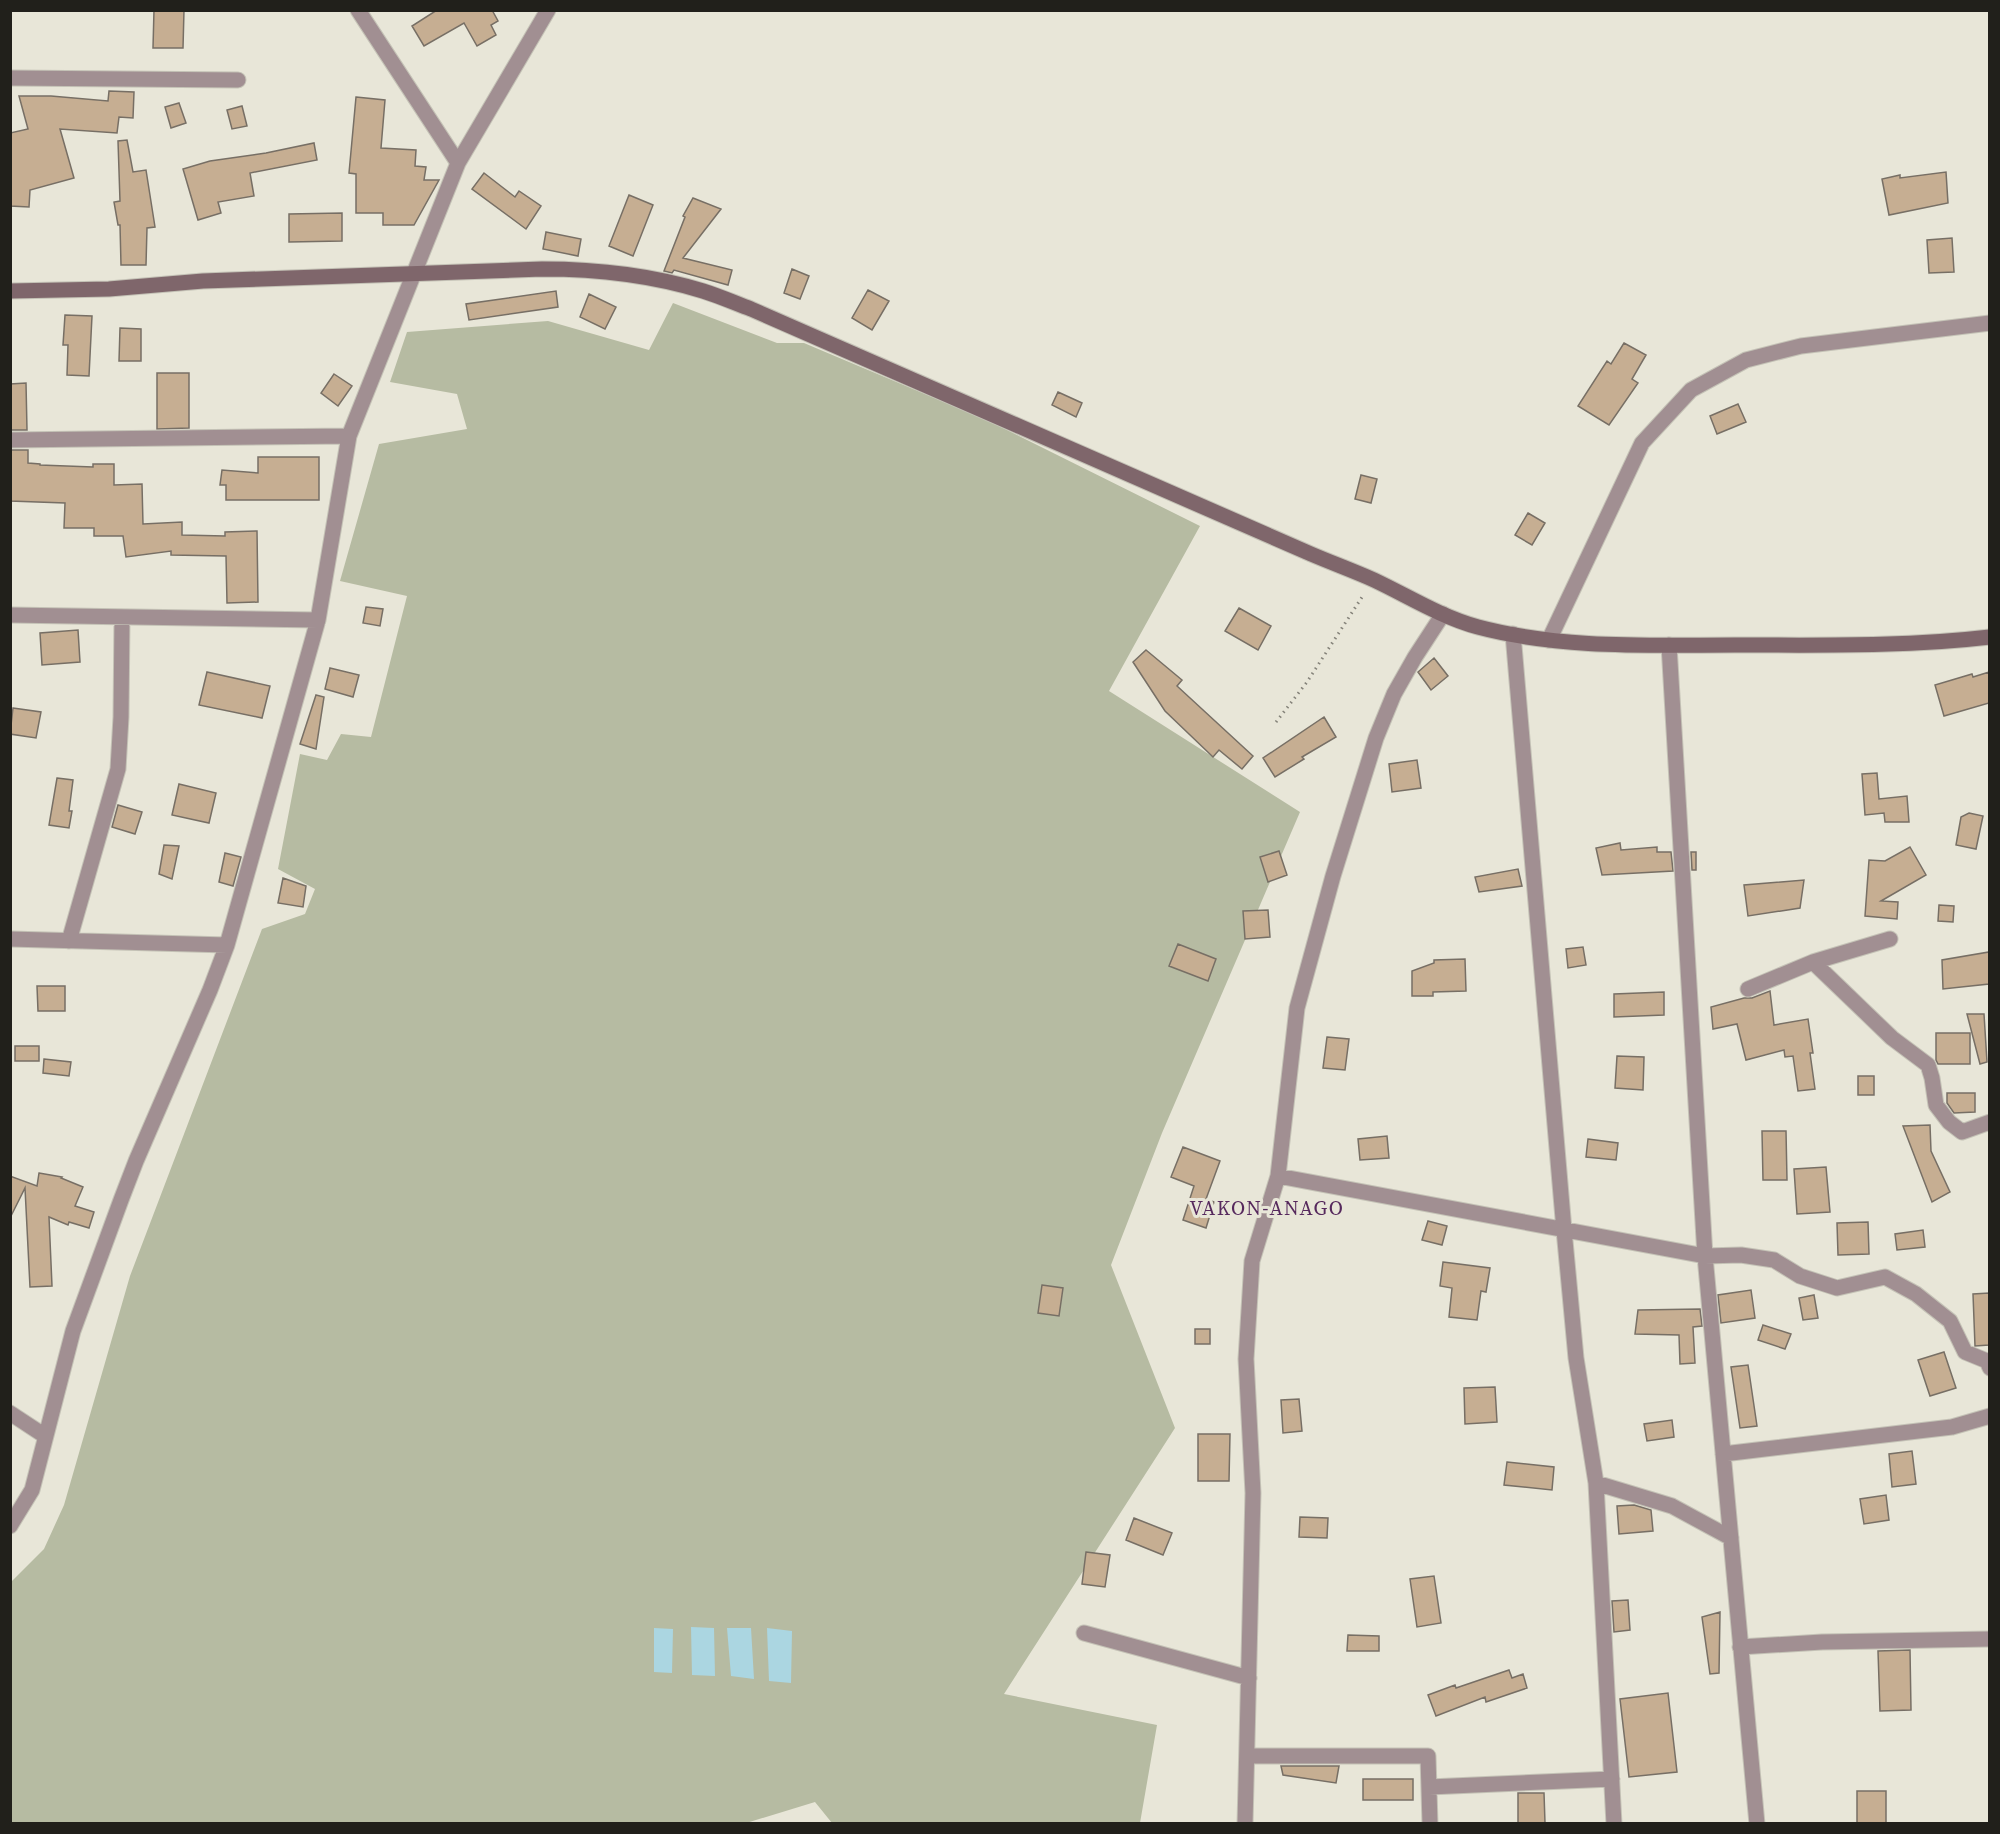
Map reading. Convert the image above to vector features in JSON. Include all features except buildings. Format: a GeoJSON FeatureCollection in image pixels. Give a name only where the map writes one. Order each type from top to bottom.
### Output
{"type":"FeatureCollection","features":[{"type":"Feature","properties":{"kind":"main road"},"geometry":{"type":"LineString","coordinates":[[10,291],[110,289],[202,282],[413,273],[586,269],[633,275],[702,291],[751,309],[1477,627],[1549,640],[1602,644],[1897,644],[1989,637]]}},
{"type":"Feature","properties":{"kind":"street"},"geometry":{"type":"LineString","coordinates":[[358,10],[458,163]]}},
{"type":"Feature","properties":{"kind":"street"},"geometry":{"type":"LineString","coordinates":[[10,1526],[32,1490],[73,1331],[136,1161],[210,990],[227,945],[318,620],[349,436],[458,163],[548,10]]}},
{"type":"Feature","properties":{"kind":"street"},"geometry":{"type":"LineString","coordinates":[[10,78],[238,80]]}},
{"type":"Feature","properties":{"kind":"street"},"geometry":{"type":"LineString","coordinates":[[1549,640],[1642,443],[1691,390],[1746,360],[1801,346],[1989,323]]}},
{"type":"Feature","properties":{"kind":"street"},"geometry":{"type":"LineString","coordinates":[[10,440],[349,436]]}},
{"type":"Feature","properties":{"kind":"street"},"geometry":{"type":"LineString","coordinates":[[1245,1824],[1253,1493],[1247,1348],[1252,1261],[1278,1176],[1297,1008],[1333,876],[1376,738],[1394,694],[1443,614]]}},
{"type":"Feature","properties":{"kind":"street"},"geometry":{"type":"LineString","coordinates":[[10,615],[318,620]]}},
{"type":"Feature","properties":{"kind":"street"},"geometry":{"type":"LineString","coordinates":[[69,940],[118,770],[122,617]]}},
{"type":"Feature","properties":{"kind":"street"},"geometry":{"type":"LineString","coordinates":[[1513,634],[1576,1358],[1596,1483],[1614,1824]]}},
{"type":"Feature","properties":{"kind":"street"},"geometry":{"type":"LineString","coordinates":[[1669,645],[1705,1257],[1756,1824]]}},
{"type":"Feature","properties":{"kind":"street"},"geometry":{"type":"LineString","coordinates":[[10,939],[227,945]]}},
{"type":"Feature","properties":{"kind":"street"},"geometry":{"type":"LineString","coordinates":[[1748,989],[1813,962],[1890,939]]}},
{"type":"Feature","properties":{"kind":"street"},"geometry":{"type":"LineString","coordinates":[[1813,962],[1892,1038],[1928,1065],[1936,1105],[1949,1122],[1962,1132],[1989,1122]]}},
{"type":"Feature","properties":{"kind":"street"},"geometry":{"type":"LineString","coordinates":[[1278,1176],[1705,1257],[1741,1255],[1774,1260],[1800,1276],[1837,1288],[1885,1277],[1916,1294],[1950,1321],[1965,1352],[1987,1361],[1989,1368]]}},
{"type":"Feature","properties":{"kind":"street"},"geometry":{"type":"LineString","coordinates":[[10,1413],[45,1436]]}},
{"type":"Feature","properties":{"kind":"street"},"geometry":{"type":"LineString","coordinates":[[1723,1454],[1952,1427],[1989,1416]]}},
{"type":"Feature","properties":{"kind":"street"},"geometry":{"type":"LineString","coordinates":[[1596,1483],[1672,1506],[1731,1538]]}},
{"type":"Feature","properties":{"kind":"street"},"geometry":{"type":"LineString","coordinates":[[1084,1633],[1249,1678]]}},
{"type":"Feature","properties":{"kind":"street"},"geometry":{"type":"LineString","coordinates":[[1740,1647],[1822,1642],[1933,1642],[1989,1639]]}},
{"type":"Feature","properties":{"kind":"street"},"geometry":{"type":"LineString","coordinates":[[1248,1756],[1428,1756],[1430,1824]]}},
{"type":"Feature","properties":{"kind":"street"},"geometry":{"type":"LineString","coordinates":[[1429,1788],[1612,1779]]}},
{"type":"Feature","properties":{"kind":"path"},"geometry":{"type":"LineString","coordinates":[[1276,722],[1307,682],[1373,580]]}},
{"type":"Feature","properties":{"kind":"green space"},"geometry":{"type":"Polygon","coordinates":[[[673,303],[777,343],[804,343],[989,421],[1200,526],[1109,691],[1300,812],[1162,1133],[1111,1265],[1175,1428],[1004,1694],[1157,1725],[1140,1823],[832,1823],[815,1802],[743,1824],[11,1824],[11,1582],[44,1549],[64,1505],[130,1276],[262,929],[305,914],[315,889],[278,869],[300,754],[327,760],[341,734],[371,737],[407,596],[340,581],[379,444],[467,429],[457,394],[390,382],[407,332],[548,321],[649,350],[673,303]]]}},
{"type":"Feature","properties":{"kind":"water"},"geometry":{"type":"Polygon","coordinates":[[[691,1627],[714,1628],[715,1676],[692,1675],[691,1627]]]}},
{"type":"Feature","properties":{"kind":"water"},"geometry":{"type":"Polygon","coordinates":[[[654,1628],[673,1629],[672,1673],[654,1672],[654,1628]]]}},
{"type":"Feature","properties":{"kind":"water"},"geometry":{"type":"Polygon","coordinates":[[[727,1628],[751,1628],[754,1679],[731,1676],[727,1628]]]}},
{"type":"Feature","properties":{"kind":"water"},"geometry":{"type":"Polygon","coordinates":[[[767,1628],[792,1631],[791,1683],[769,1681],[767,1628]]]}},
{"type":"Feature","properties":{"kind":"district","name":"VAKON-ANAGO"},"geometry":{"type":"Point","coordinates":[1267,1208]}}]}
